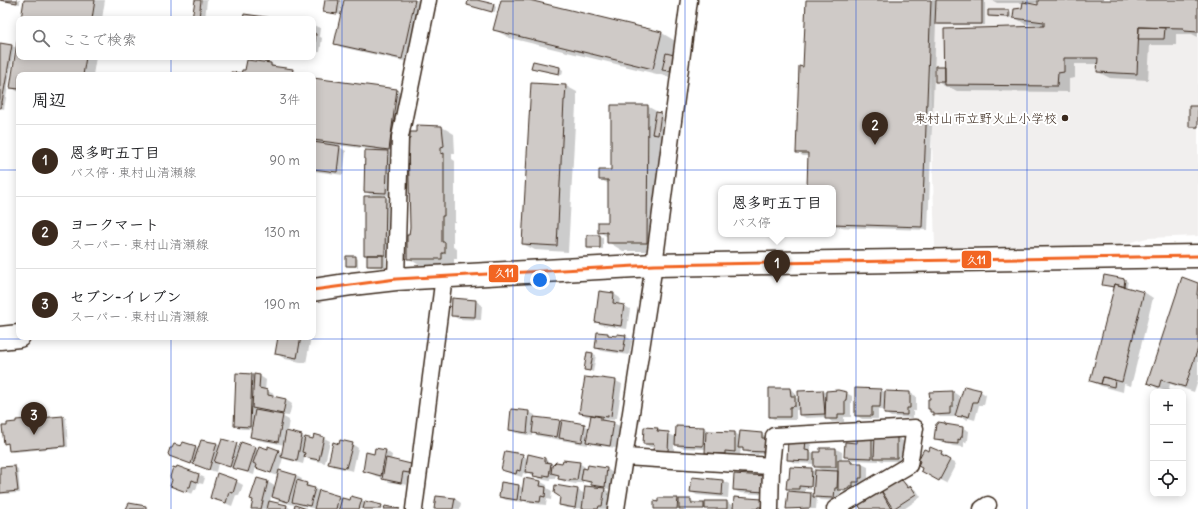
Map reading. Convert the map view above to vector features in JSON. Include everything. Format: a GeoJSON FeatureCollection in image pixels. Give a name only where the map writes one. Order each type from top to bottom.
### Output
{"type":"FeatureCollection","features":[{"type":"Feature","properties":{"kind":"main road"},"geometry":{"type":"LineString","coordinates":[[316,290],[396,279],[654,265],[1198,256]]}},
{"type":"Feature","properties":{"kind":"main road"},"geometry":{"type":"LineString","coordinates":[[0,338],[16,336]]}},
{"type":"Feature","properties":{"kind":"street"},"geometry":{"type":"LineString","coordinates":[[396,279],[400,137],[428,0]]}},
{"type":"Feature","properties":{"kind":"street"},"geometry":{"type":"LineString","coordinates":[[616,509],[654,265],[689,0]]}},
{"type":"Feature","properties":{"kind":"street"},"geometry":{"type":"LineString","coordinates":[[414,509],[444,276]]}},
{"type":"Feature","properties":{"kind":"street"},"geometry":{"type":"LineString","coordinates":[[770,509],[771,466],[774,436],[915,428],[909,465],[835,509]]}},
{"type":"Feature","properties":{"kind":"street"},"geometry":{"type":"LineString","coordinates":[[625,457],[771,466]]}},
{"type":"Feature","properties":{"kind":"shaded area","name":"東村山市立野火止小学校"},"geometry":{"type":"Polygon","coordinates":[[[928,0],[1198,0],[1198,236],[1147,238],[1115,246],[935,247],[928,0]]]}},
{"type":"Feature","properties":{"kind":"building"},"geometry":{"type":"Polygon","coordinates":[[[0,0],[17,0],[17,3],[0,0]]]}},
{"type":"Feature","properties":{"kind":"building"},"geometry":{"type":"Polygon","coordinates":[[[24,0],[95,0],[92,16],[21,16],[24,0]]]}},
{"type":"Feature","properties":{"kind":"building"},"geometry":{"type":"Polygon","coordinates":[[[195,0],[201,0],[199,16],[192,16],[195,0]]]}},
{"type":"Feature","properties":{"kind":"building"},"geometry":{"type":"Polygon","coordinates":[[[325,0],[339,0],[337,14],[323,12],[325,0]]]}},
{"type":"Feature","properties":{"kind":"building"},"geometry":{"type":"Polygon","coordinates":[[[344,0],[415,0],[402,59],[334,44],[344,0]]]}},
{"type":"Feature","properties":{"kind":"building"},"geometry":{"type":"Polygon","coordinates":[[[468,0],[477,0],[494,4],[492,12],[467,5],[468,0]]]}},
{"type":"Feature","properties":{"kind":"building"},"geometry":{"type":"Polygon","coordinates":[[[501,0],[529,0],[662,32],[653,69],[493,30],[501,0]]]}},
{"type":"Feature","properties":{"kind":"building"},"geometry":{"type":"Polygon","coordinates":[[[806,0],[931,0],[922,227],[836,224],[836,185],[807,185],[808,153],[796,153],[799,66],[803,67],[806,0]]]}},
{"type":"Feature","properties":{"kind":"building"},"geometry":{"type":"Polygon","coordinates":[[[936,0],[982,0],[982,24],[935,24],[936,0]]]}},
{"type":"Feature","properties":{"kind":"building"},"geometry":{"type":"Polygon","coordinates":[[[1038,0],[1198,0],[1198,32],[1184,31],[1183,28],[1139,27],[1137,74],[1097,72],[1098,58],[1064,58],[1064,72],[1058,73],[1057,86],[945,85],[944,29],[1044,26],[1044,22],[1013,18],[1014,9],[1022,8],[1023,2],[1038,5],[1038,0]]]}},
{"type":"Feature","properties":{"kind":"building"},"geometry":{"type":"Polygon","coordinates":[[[988,10],[1009,10],[1009,17],[988,16],[988,10]]]}},
{"type":"Feature","properties":{"kind":"building"},"geometry":{"type":"Polygon","coordinates":[[[244,14],[258,16],[244,16],[244,14]]]}},
{"type":"Feature","properties":{"kind":"building"},"geometry":{"type":"Polygon","coordinates":[[[1139,27],[1165,28],[1164,39],[1138,39],[1139,27]]]}},
{"type":"Feature","properties":{"kind":"building"},"geometry":{"type":"Polygon","coordinates":[[[0,43],[12,45],[1,108],[0,108],[0,43]]]}},
{"type":"Feature","properties":{"kind":"building"},"geometry":{"type":"Polygon","coordinates":[[[16,49],[16,60],[86,60],[84,72],[16,72],[16,89],[10,88],[16,49]]]}},
{"type":"Feature","properties":{"kind":"building"},"geometry":{"type":"Polygon","coordinates":[[[666,53],[674,55],[670,71],[662,70],[666,53]]]}},
{"type":"Feature","properties":{"kind":"building"},"geometry":{"type":"Polygon","coordinates":[[[247,60],[271,63],[271,66],[293,69],[292,72],[242,72],[242,70],[245,70],[247,60]]]}},
{"type":"Feature","properties":{"kind":"building"},"geometry":{"type":"Polygon","coordinates":[[[533,61],[560,67],[559,74],[531,68],[533,61]]]}},
{"type":"Feature","properties":{"kind":"building"},"geometry":{"type":"Polygon","coordinates":[[[935,66],[945,66],[945,82],[935,82],[935,66]]]}},
{"type":"Feature","properties":{"kind":"building"},"geometry":{"type":"Polygon","coordinates":[[[316,78],[397,89],[389,150],[316,140],[316,78]]]}},
{"type":"Feature","properties":{"kind":"building"},"geometry":{"type":"Polygon","coordinates":[[[531,83],[566,85],[557,246],[522,244],[531,83]]]}},
{"type":"Feature","properties":{"kind":"building"},"geometry":{"type":"Polygon","coordinates":[[[611,105],[648,105],[647,243],[607,243],[607,232],[598,233],[598,222],[608,222],[608,180],[599,180],[599,170],[611,170],[611,105]]]}},
{"type":"Feature","properties":{"kind":"building"},"geometry":{"type":"Polygon","coordinates":[[[1189,106],[1198,106],[1198,127],[1189,127],[1189,106]]]}},
{"type":"Feature","properties":{"kind":"building"},"geometry":{"type":"Polygon","coordinates":[[[656,112],[661,113],[658,135],[652,134],[656,112]]]}},
{"type":"Feature","properties":{"kind":"building"},"geometry":{"type":"Polygon","coordinates":[[[416,125],[442,126],[444,146],[441,147],[441,154],[444,153],[444,216],[442,216],[442,242],[445,242],[445,253],[442,253],[442,259],[407,259],[407,235],[409,235],[410,227],[408,139],[410,139],[410,132],[416,132],[416,125]]]}},
{"type":"Feature","properties":{"kind":"building"},"geometry":{"type":"Polygon","coordinates":[[[316,142],[340,146],[337,172],[316,169],[316,142]]]}},
{"type":"Feature","properties":{"kind":"building"},"geometry":{"type":"Polygon","coordinates":[[[365,150],[388,151],[386,193],[364,192],[365,150]]]}},
{"type":"Feature","properties":{"kind":"building"},"geometry":{"type":"Polygon","coordinates":[[[364,196],[386,196],[385,255],[364,255],[364,196]]]}},
{"type":"Feature","properties":{"kind":"building"},"geometry":{"type":"Polygon","coordinates":[[[587,235],[600,235],[600,248],[587,248],[587,235]]]}},
{"type":"Feature","properties":{"kind":"building"},"geometry":{"type":"Polygon","coordinates":[[[367,255],[383,255],[383,266],[367,266],[367,255]]]}},
{"type":"Feature","properties":{"kind":"building"},"geometry":{"type":"Polygon","coordinates":[[[346,256],[356,256],[356,266],[346,266],[346,256]]]}},
{"type":"Feature","properties":{"kind":"building"},"geometry":{"type":"Polygon","coordinates":[[[1104,275],[1125,279],[1124,287],[1115,284],[1114,287],[1102,285],[1104,275]]]}},
{"type":"Feature","properties":{"kind":"building"},"geometry":{"type":"Polygon","coordinates":[[[1182,277],[1198,283],[1198,348],[1185,387],[1161,380],[1159,387],[1147,383],[1182,277]]]}},
{"type":"Feature","properties":{"kind":"building"},"geometry":{"type":"Polygon","coordinates":[[[1115,284],[1144,292],[1122,382],[1103,377],[1101,384],[1090,381],[1115,284]]]}},
{"type":"Feature","properties":{"kind":"building"},"geometry":{"type":"Polygon","coordinates":[[[599,291],[614,293],[613,303],[624,305],[621,326],[595,322],[599,291]]]}},
{"type":"Feature","properties":{"kind":"building"},"geometry":{"type":"Polygon","coordinates":[[[452,298],[476,300],[475,317],[451,316],[452,298]]]}},
{"type":"Feature","properties":{"kind":"building"},"geometry":{"type":"Polygon","coordinates":[[[597,332],[617,336],[617,334],[626,335],[623,352],[595,348],[597,332]]]}},
{"type":"Feature","properties":{"kind":"building"},"geometry":{"type":"Polygon","coordinates":[[[277,340],[300,340],[297,358],[275,354],[277,340]]]}},
{"type":"Feature","properties":{"kind":"building"},"geometry":{"type":"Polygon","coordinates":[[[587,352],[593,353],[590,371],[584,370],[587,352]]]}},
{"type":"Feature","properties":{"kind":"building"},"geometry":{"type":"Polygon","coordinates":[[[236,373],[252,374],[250,427],[234,426],[236,373]]]}},
{"type":"Feature","properties":{"kind":"building"},"geometry":{"type":"Polygon","coordinates":[[[254,374],[260,375],[259,388],[268,390],[268,395],[286,399],[283,414],[252,408],[254,374]]]}},
{"type":"Feature","properties":{"kind":"building"},"geometry":{"type":"Polygon","coordinates":[[[585,377],[616,380],[611,416],[608,415],[608,417],[579,413],[585,377]]]}},
{"type":"Feature","properties":{"kind":"building"},"geometry":{"type":"Polygon","coordinates":[[[1103,377],[1115,380],[1114,387],[1101,384],[1103,377]]]}},
{"type":"Feature","properties":{"kind":"building"},"geometry":{"type":"Polygon","coordinates":[[[964,386],[981,390],[977,402],[973,402],[969,417],[962,415],[962,417],[955,416],[964,386]]]}},
{"type":"Feature","properties":{"kind":"building"},"geometry":{"type":"Polygon","coordinates":[[[769,388],[790,388],[791,396],[795,396],[795,406],[790,407],[790,417],[769,417],[769,388]]]}},
{"type":"Feature","properties":{"kind":"building"},"geometry":{"type":"Polygon","coordinates":[[[855,388],[881,389],[880,407],[872,407],[872,416],[855,416],[855,388]]]}},
{"type":"Feature","properties":{"kind":"building"},"geometry":{"type":"Polygon","coordinates":[[[823,390],[825,414],[799,415],[798,391],[823,390]]]}},
{"type":"Feature","properties":{"kind":"building"},"geometry":{"type":"Polygon","coordinates":[[[838,390],[847,392],[845,400],[845,414],[838,414],[838,419],[825,419],[826,391],[838,390]]]}},
{"type":"Feature","properties":{"kind":"building"},"geometry":{"type":"Polygon","coordinates":[[[885,391],[910,392],[910,408],[907,408],[907,415],[884,414],[885,391]]]}},
{"type":"Feature","properties":{"kind":"building"},"geometry":{"type":"Polygon","coordinates":[[[953,391],[953,407],[950,407],[950,414],[933,415],[933,412],[930,412],[930,409],[928,409],[928,399],[930,399],[929,392],[953,391]]]}},
{"type":"Feature","properties":{"kind":"building"},"geometry":{"type":"Polygon","coordinates":[[[511,409],[529,411],[527,433],[509,430],[511,409]]]}},
{"type":"Feature","properties":{"kind":"building"},"geometry":{"type":"Polygon","coordinates":[[[255,410],[283,415],[278,442],[250,437],[255,410]]]}},
{"type":"Feature","properties":{"kind":"building"},"geometry":{"type":"Polygon","coordinates":[[[591,415],[601,417],[601,420],[614,422],[610,446],[586,442],[591,415]]]}},
{"type":"Feature","properties":{"kind":"building"},"geometry":{"type":"Polygon","coordinates":[[[63,416],[65,446],[9,451],[8,443],[4,444],[2,426],[7,426],[7,423],[16,422],[16,420],[63,416]]]}},
{"type":"Feature","properties":{"kind":"building"},"geometry":{"type":"Polygon","coordinates":[[[534,417],[560,420],[557,437],[532,433],[534,417]]]}},
{"type":"Feature","properties":{"kind":"building"},"geometry":{"type":"Polygon","coordinates":[[[562,420],[585,424],[582,442],[559,438],[562,420]]]}},
{"type":"Feature","properties":{"kind":"building"},"geometry":{"type":"Polygon","coordinates":[[[938,422],[963,427],[962,437],[960,440],[958,439],[958,444],[946,443],[944,440],[934,439],[936,424],[938,422]]]}},
{"type":"Feature","properties":{"kind":"building"},"geometry":{"type":"Polygon","coordinates":[[[676,426],[704,427],[703,446],[675,445],[676,426]]]}},
{"type":"Feature","properties":{"kind":"building"},"geometry":{"type":"Polygon","coordinates":[[[644,427],[658,428],[657,431],[669,432],[668,451],[653,450],[654,444],[643,444],[644,427]]]}},
{"type":"Feature","properties":{"kind":"building"},"geometry":{"type":"Polygon","coordinates":[[[286,431],[302,435],[297,461],[281,457],[286,431]]]}},
{"type":"Feature","properties":{"kind":"building"},"geometry":{"type":"Polygon","coordinates":[[[706,431],[735,432],[735,452],[725,451],[725,454],[705,453],[706,431]]]}},
{"type":"Feature","properties":{"kind":"building"},"geometry":{"type":"Polygon","coordinates":[[[740,431],[762,433],[762,438],[767,438],[766,452],[743,451],[743,448],[738,448],[740,431]]]}},
{"type":"Feature","properties":{"kind":"building"},"geometry":{"type":"Polygon","coordinates":[[[314,434],[324,437],[319,460],[304,457],[305,453],[302,452],[305,437],[313,439],[314,434]]]}},
{"type":"Feature","properties":{"kind":"building"},"geometry":{"type":"Polygon","coordinates":[[[875,436],[897,436],[897,458],[874,458],[875,436]]]}},
{"type":"Feature","properties":{"kind":"building"},"geometry":{"type":"Polygon","coordinates":[[[857,437],[872,437],[872,458],[844,457],[845,442],[857,443],[857,437]]]}},
{"type":"Feature","properties":{"kind":"building"},"geometry":{"type":"Polygon","coordinates":[[[222,439],[237,443],[230,467],[214,462],[222,439]]]}},
{"type":"Feature","properties":{"kind":"building"},"geometry":{"type":"Polygon","coordinates":[[[788,439],[806,440],[805,450],[810,451],[810,461],[787,460],[788,439]]]}},
{"type":"Feature","properties":{"kind":"building"},"geometry":{"type":"Polygon","coordinates":[[[201,440],[217,443],[209,470],[193,464],[201,440]]]}},
{"type":"Feature","properties":{"kind":"building"},"geometry":{"type":"Polygon","coordinates":[[[340,440],[353,443],[346,468],[328,464],[333,442],[339,444],[340,440]]]}},
{"type":"Feature","properties":{"kind":"building"},"geometry":{"type":"Polygon","coordinates":[[[183,442],[196,446],[191,464],[169,456],[168,454],[170,448],[172,448],[174,444],[181,446],[183,442]]]}},
{"type":"Feature","properties":{"kind":"building"},"geometry":{"type":"Polygon","coordinates":[[[241,442],[256,447],[248,472],[232,468],[241,442]]]}},
{"type":"Feature","properties":{"kind":"building"},"geometry":{"type":"Polygon","coordinates":[[[259,446],[268,449],[268,446],[279,450],[271,473],[256,468],[257,465],[253,463],[259,446]]]}},
{"type":"Feature","properties":{"kind":"building"},"geometry":{"type":"Polygon","coordinates":[[[930,447],[942,452],[941,455],[950,460],[939,481],[921,471],[922,468],[918,466],[920,461],[918,460],[924,449],[929,451],[930,447]]]}},
{"type":"Feature","properties":{"kind":"building"},"geometry":{"type":"Polygon","coordinates":[[[375,448],[386,450],[381,476],[363,471],[366,452],[374,454],[375,448]]]}},
{"type":"Feature","properties":{"kind":"building"},"geometry":{"type":"Polygon","coordinates":[[[820,448],[836,448],[836,467],[814,467],[814,452],[820,452],[820,448]]]}},
{"type":"Feature","properties":{"kind":"building"},"geometry":{"type":"Polygon","coordinates":[[[505,451],[523,454],[520,471],[517,470],[516,474],[501,470],[505,451]]]}},
{"type":"Feature","properties":{"kind":"building"},"geometry":{"type":"Polygon","coordinates":[[[528,454],[545,458],[545,462],[551,463],[549,476],[544,475],[544,478],[533,476],[534,473],[525,472],[528,454]]]}},
{"type":"Feature","properties":{"kind":"building"},"geometry":{"type":"Polygon","coordinates":[[[386,458],[411,464],[409,473],[403,472],[401,483],[382,479],[386,458]]]}},
{"type":"Feature","properties":{"kind":"building"},"geometry":{"type":"Polygon","coordinates":[[[563,460],[580,462],[577,480],[570,481],[558,479],[559,475],[551,473],[552,466],[556,462],[562,463],[563,460]]]}},
{"type":"Feature","properties":{"kind":"building"},"geometry":{"type":"Polygon","coordinates":[[[838,460],[851,460],[851,463],[862,463],[862,478],[859,478],[859,482],[853,482],[853,486],[849,486],[849,489],[846,490],[838,490],[838,460]]]}},
{"type":"Feature","properties":{"kind":"building"},"geometry":{"type":"Polygon","coordinates":[[[588,465],[607,468],[605,487],[591,485],[591,482],[581,480],[583,468],[587,469],[588,465]]]}},
{"type":"Feature","properties":{"kind":"building"},"geometry":{"type":"Polygon","coordinates":[[[15,466],[18,491],[0,493],[0,467],[15,466]]]}},
{"type":"Feature","properties":{"kind":"building"},"geometry":{"type":"Polygon","coordinates":[[[177,466],[199,474],[197,482],[192,480],[190,487],[188,487],[186,492],[170,486],[172,480],[170,477],[173,467],[176,468],[177,466]]]}},
{"type":"Feature","properties":{"kind":"building"},"geometry":{"type":"Polygon","coordinates":[[[790,467],[812,468],[811,487],[799,486],[799,489],[786,489],[790,467]]]}},
{"type":"Feature","properties":{"kind":"building"},"geometry":{"type":"Polygon","coordinates":[[[279,470],[296,475],[288,502],[272,497],[279,470]]]}},
{"type":"Feature","properties":{"kind":"building"},"geometry":{"type":"Polygon","coordinates":[[[815,470],[838,471],[837,488],[835,488],[834,498],[813,497],[815,470]]]}},
{"type":"Feature","properties":{"kind":"building"},"geometry":{"type":"Polygon","coordinates":[[[217,473],[237,480],[233,493],[229,492],[226,503],[210,498],[217,473]]]}},
{"type":"Feature","properties":{"kind":"building"},"geometry":{"type":"Polygon","coordinates":[[[734,474],[766,476],[765,492],[733,490],[734,474]]]}},
{"type":"Feature","properties":{"kind":"building"},"geometry":{"type":"Polygon","coordinates":[[[692,477],[723,480],[722,495],[690,492],[692,477]]]}},
{"type":"Feature","properties":{"kind":"building"},"geometry":{"type":"Polygon","coordinates":[[[257,478],[268,481],[261,509],[251,509],[253,500],[250,499],[257,478]]]}},
{"type":"Feature","properties":{"kind":"building"},"geometry":{"type":"Polygon","coordinates":[[[524,478],[541,481],[540,486],[546,487],[545,497],[541,496],[540,502],[521,500],[524,478]]]}},
{"type":"Feature","properties":{"kind":"building"},"geometry":{"type":"Polygon","coordinates":[[[899,478],[908,488],[911,486],[916,494],[893,509],[881,490],[899,478]]]}},
{"type":"Feature","properties":{"kind":"building"},"geometry":{"type":"Polygon","coordinates":[[[297,480],[307,483],[306,486],[315,488],[310,506],[292,502],[297,480]]]}},
{"type":"Feature","properties":{"kind":"building"},"geometry":{"type":"Polygon","coordinates":[[[501,482],[519,485],[517,500],[499,497],[501,482]]]}},
{"type":"Feature","properties":{"kind":"building"},"geometry":{"type":"Polygon","coordinates":[[[555,485],[578,489],[575,508],[559,505],[560,497],[554,493],[555,485]]]}},
{"type":"Feature","properties":{"kind":"building"},"geometry":{"type":"Polygon","coordinates":[[[585,486],[605,488],[602,506],[599,506],[598,509],[582,509],[585,486]]]}},
{"type":"Feature","properties":{"kind":"building"},"geometry":{"type":"Polygon","coordinates":[[[319,490],[339,496],[336,509],[314,509],[319,490]]]}},
{"type":"Feature","properties":{"kind":"building"},"geometry":{"type":"Polygon","coordinates":[[[788,491],[811,493],[810,508],[786,509],[788,491]]]}},
{"type":"Feature","properties":{"kind":"building"},"geometry":{"type":"Polygon","coordinates":[[[881,491],[891,509],[861,509],[858,504],[881,491]]]}},
{"type":"Feature","properties":{"kind":"building"},"geometry":{"type":"Polygon","coordinates":[[[351,496],[362,499],[359,509],[339,509],[342,498],[350,500],[351,496]]]}},
{"type":"Feature","properties":{"kind":"building"},"geometry":{"type":"Polygon","coordinates":[[[436,496],[455,498],[453,509],[434,509],[436,496]]]}},
{"type":"Feature","properties":{"kind":"building"},"geometry":{"type":"Polygon","coordinates":[[[734,497],[762,499],[762,507],[758,507],[757,509],[733,509],[734,497]]]}},
{"type":"Feature","properties":{"kind":"building"},"geometry":{"type":"Polygon","coordinates":[[[658,498],[678,498],[677,509],[654,509],[654,501],[658,502],[658,498]]]}},
{"type":"Feature","properties":{"kind":"building"},"geometry":{"type":"Polygon","coordinates":[[[679,499],[691,499],[691,503],[704,503],[704,509],[679,509],[679,499]]]}},
{"type":"Feature","properties":{"kind":"building"},"geometry":{"type":"Polygon","coordinates":[[[269,501],[287,505],[286,509],[267,509],[269,501]]]}},
{"type":"Feature","properties":{"kind":"building"},"geometry":{"type":"Polygon","coordinates":[[[365,501],[382,505],[381,509],[363,509],[365,501]]]}},
{"type":"Feature","properties":{"kind":"building"},"geometry":{"type":"Polygon","coordinates":[[[705,501],[727,501],[727,509],[705,509],[705,501]]]}},
{"type":"Feature","properties":{"kind":"building"},"geometry":{"type":"Polygon","coordinates":[[[129,503],[146,506],[146,509],[126,509],[129,503]]]}},
{"type":"Feature","properties":{"kind":"building"},"geometry":{"type":"Polygon","coordinates":[[[295,505],[307,509],[294,509],[295,505]]]}},
{"type":"Feature","properties":{"kind":"building"},"geometry":{"type":"Polygon","coordinates":[[[385,506],[400,509],[384,509],[385,506]]]}},
{"type":"Feature","properties":{"kind":"transit line","name":"久11"},"geometry":{"type":"LineString","coordinates":[[316,290],[396,279],[654,265],[1198,256]]}},
{"type":"Feature","properties":{"kind":"place","name":"東村山市立野火止小学校"},"geometry":{"type":"Point","coordinates":[1065,118]}},
{"type":"Feature","properties":{"kind":"place","name":"ヨークマート"},"geometry":{"type":"Point","coordinates":[875,145]}},
{"type":"Feature","properties":{"kind":"place","name":"恩多町五丁目"},"geometry":{"type":"Point","coordinates":[777,283]}},
{"type":"Feature","properties":{"kind":"place","name":"セブン-イレブン"},"geometry":{"type":"Point","coordinates":[34,435]}}]}
